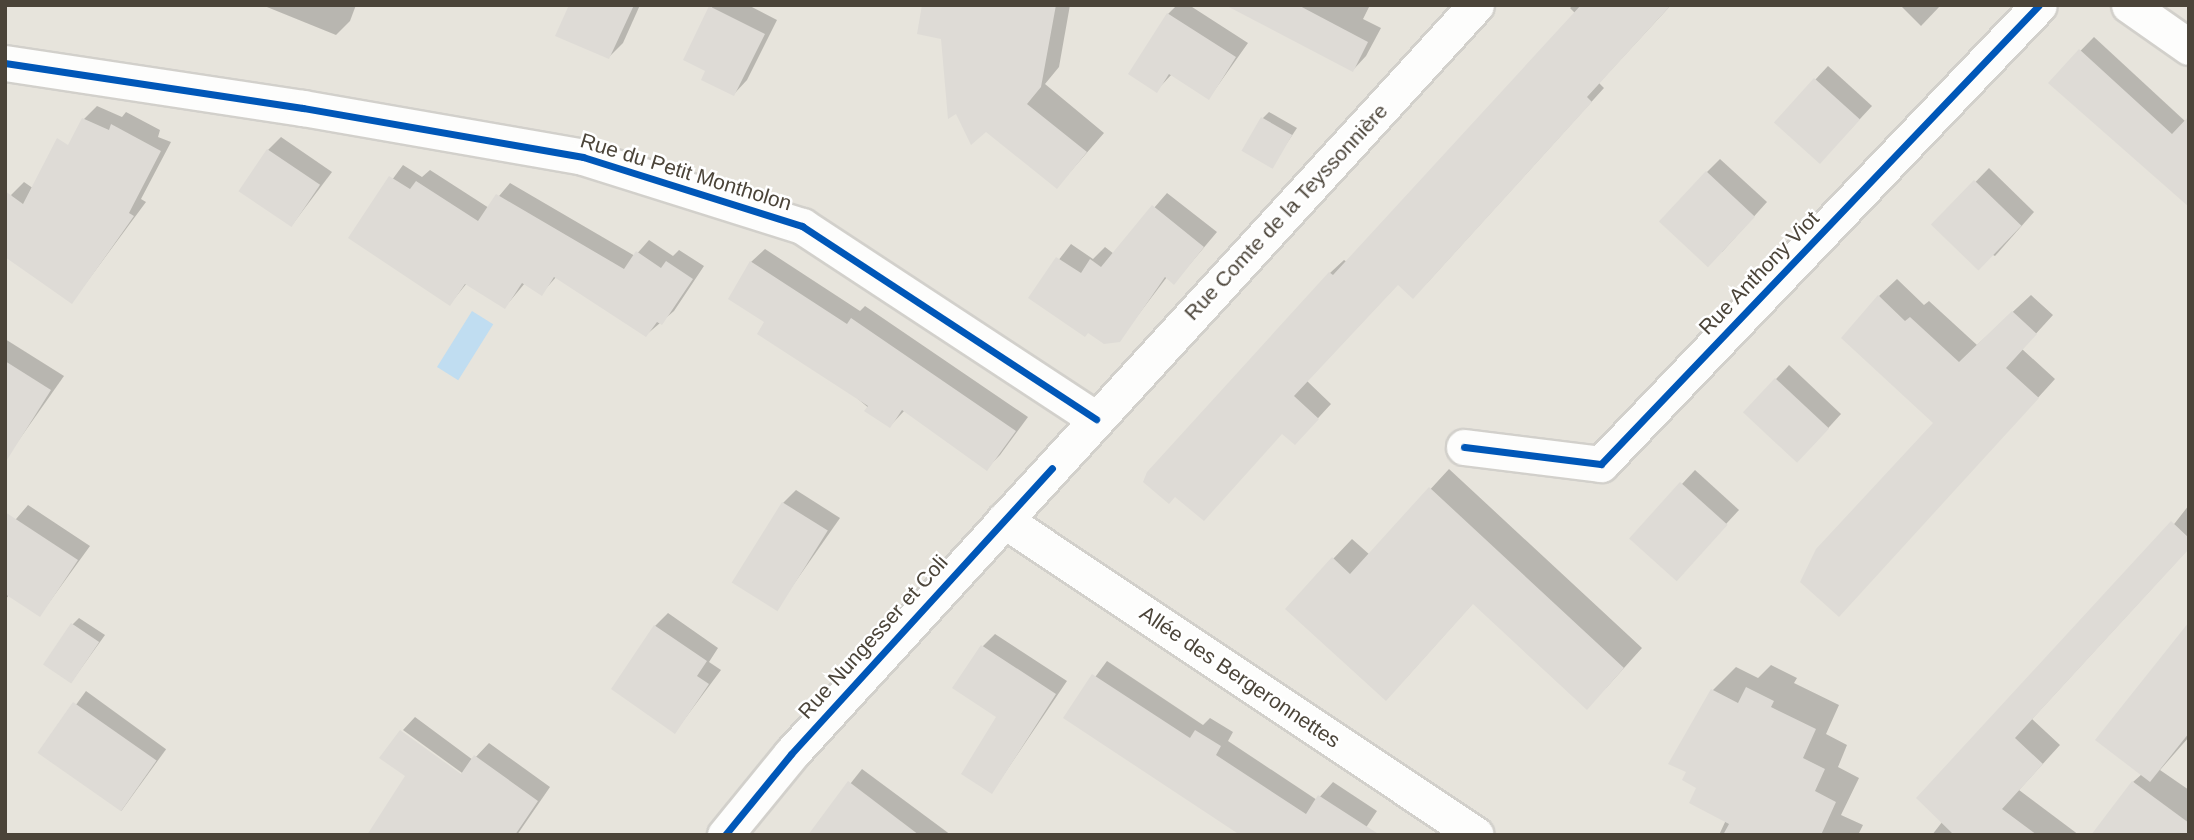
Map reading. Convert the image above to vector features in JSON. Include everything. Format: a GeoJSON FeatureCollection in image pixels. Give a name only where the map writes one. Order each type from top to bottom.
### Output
{"type":"FeatureCollection","features":[{"type":"Feature","properties":{"kind":"street","name":"Rue Comte de la Teyssonnière"},"geometry":{"type":"LineString","coordinates":[[1096,419],[1476,5]]}},
{"type":"Feature","properties":{"kind":"street","name":"Rue Anthony Viot"},"geometry":{"type":"LineString","coordinates":[[1464,447],[1601,464],[2039,5]]}},
{"type":"Feature","properties":{"kind":"street"},"geometry":{"type":"LineString","coordinates":[[2129,5],[2189,47]]}},
{"type":"Feature","properties":{"kind":"street","name":"Rue du Petit Montholon"},"geometry":{"type":"LineString","coordinates":[[5,63],[303,108],[583,158],[802,226],[1096,419]]}},
{"type":"Feature","properties":{"kind":"street","name":"Rue Nungesser et Coli"},"geometry":{"type":"LineString","coordinates":[[725,835],[791,754],[1096,419]]}},
{"type":"Feature","properties":{"kind":"street","name":"Allée des Bergeronnettes"},"geometry":{"type":"LineString","coordinates":[[1004,520],[1476,835]]}},
{"type":"Feature","properties":{"kind":"shaded area"},"geometry":{"type":"Polygon","coordinates":[[[5,5],[2189,5],[2189,835],[5,835],[5,5]]]}},
{"type":"Feature","properties":{"kind":"water"},"geometry":{"type":"Polygon","coordinates":[[[472,311],[493,324],[458,380],[437,367],[472,311]]]}},
{"type":"Feature","properties":{"kind":"building"},"geometry":{"type":"Polygon","coordinates":[[[569,5],[634,5],[609,59],[555,36],[569,5]]]}},
{"type":"Feature","properties":{"kind":"building"},"geometry":{"type":"Polygon","coordinates":[[[922,5],[1056,5],[1041,87],[1027,104],[1087,152],[1057,189],[986,132],[971,145],[956,114],[948,119],[941,39],[917,34],[922,5]]]}},
{"type":"Feature","properties":{"kind":"building"},"geometry":{"type":"Polygon","coordinates":[[[1225,5],[1298,5],[1368,42],[1353,72],[1225,5]]]}},
{"type":"Feature","properties":{"kind":"building"},"geometry":{"type":"Polygon","coordinates":[[[1581,5],[1671,5],[1587,97],[1592,102],[1413,299],[1398,285],[1294,396],[1319,419],[1295,445],[1282,434],[1204,521],[1175,497],[1169,504],[1143,482],[1147,472],[1329,272],[1333,275],[1581,5]]]}},
{"type":"Feature","properties":{"kind":"building"},"geometry":{"type":"Polygon","coordinates":[[[709,6],[765,34],[734,96],[701,80],[705,71],[683,60],[709,6]]]}},
{"type":"Feature","properties":{"kind":"building"},"geometry":{"type":"Polygon","coordinates":[[[1167,13],[1236,57],[1209,100],[1169,74],[1157,93],[1128,74],[1167,13]]]}},
{"type":"Feature","properties":{"kind":"building"},"geometry":{"type":"Polygon","coordinates":[[[2079,49],[2172,134],[2189,116],[2189,207],[2048,83],[2079,49]]]}},
{"type":"Feature","properties":{"kind":"building"},"geometry":{"type":"Polygon","coordinates":[[[1814,78],[1860,119],[1820,164],[1774,123],[1814,78]]]}},
{"type":"Feature","properties":{"kind":"building"},"geometry":{"type":"Polygon","coordinates":[[[1261,117],[1292,135],[1273,169],[1242,151],[1261,117]]]}},
{"type":"Feature","properties":{"kind":"building"},"geometry":{"type":"Polygon","coordinates":[[[82,118],[109,130],[111,124],[161,151],[129,213],[134,216],[72,304],[5,257],[5,191],[23,204],[57,138],[68,145],[82,118]]]}},
{"type":"Feature","properties":{"kind":"building"},"geometry":{"type":"Polygon","coordinates":[[[267,149],[320,185],[292,227],[238,191],[267,149]]]}},
{"type":"Feature","properties":{"kind":"building"},"geometry":{"type":"Polygon","coordinates":[[[1706,171],[1755,217],[1708,267],[1659,221],[1706,171]]]}},
{"type":"Feature","properties":{"kind":"building"},"geometry":{"type":"Polygon","coordinates":[[[389,176],[410,189],[416,181],[478,221],[496,194],[624,269],[636,251],[661,268],[666,261],[693,279],[662,325],[657,322],[646,337],[554,277],[542,296],[522,283],[505,309],[465,284],[450,306],[348,238],[389,176]]]}},
{"type":"Feature","properties":{"kind":"building"},"geometry":{"type":"Polygon","coordinates":[[[1974,180],[2021,226],[1978,270],[1931,225],[1974,180]]]}},
{"type":"Feature","properties":{"kind":"building"},"geometry":{"type":"Polygon","coordinates":[[[1152,205],[1204,247],[1174,285],[1165,277],[1120,342],[1104,344],[1088,333],[1085,337],[1028,298],[1056,257],[1081,273],[1090,259],[1101,267],[1152,205]]]}},
{"type":"Feature","properties":{"kind":"building"},"geometry":{"type":"Polygon","coordinates":[[[750,261],[847,324],[851,318],[1016,431],[987,471],[902,410],[890,428],[864,411],[868,406],[757,334],[764,322],[728,299],[750,261]]]}},
{"type":"Feature","properties":{"kind":"building"},"geometry":{"type":"Polygon","coordinates":[[[1878,295],[1905,321],[1910,317],[1959,362],[2012,311],[2037,334],[2006,368],[2039,398],[1839,617],[1800,582],[1816,549],[1933,423],[1841,338],[1878,295]]]}},
{"type":"Feature","properties":{"kind":"building"},"geometry":{"type":"Polygon","coordinates":[[[5,361],[51,390],[5,463],[5,361]]]}},
{"type":"Feature","properties":{"kind":"building"},"geometry":{"type":"Polygon","coordinates":[[[1775,378],[1829,428],[1797,463],[1743,412],[1775,378]]]}},
{"type":"Feature","properties":{"kind":"building"},"geometry":{"type":"Polygon","coordinates":[[[1680,482],[1728,525],[1677,581],[1629,538],[1680,482]]]}},
{"type":"Feature","properties":{"kind":"building"},"geometry":{"type":"Polygon","coordinates":[[[1429,487],[1624,668],[1587,710],[1473,604],[1386,701],[1285,609],[1332,557],[1350,574],[1429,487]]]}},
{"type":"Feature","properties":{"kind":"building"},"geometry":{"type":"Polygon","coordinates":[[[782,502],[828,531],[777,611],[732,583],[782,502]]]}},
{"type":"Feature","properties":{"kind":"building"},"geometry":{"type":"Polygon","coordinates":[[[5,512],[78,560],[40,617],[5,594],[5,512]]]}},
{"type":"Feature","properties":{"kind":"building"},"geometry":{"type":"Polygon","coordinates":[[[2171,521],[2189,538],[2189,549],[2015,738],[2043,764],[2002,809],[2037,835],[1954,835],[1916,798],[2171,521]]]}},
{"type":"Feature","properties":{"kind":"building"},"geometry":{"type":"Polygon","coordinates":[[[2189,622],[2189,733],[2150,782],[2095,740],[2189,622]]]}},
{"type":"Feature","properties":{"kind":"building"},"geometry":{"type":"Polygon","coordinates":[[[71,623],[99,642],[71,683],[43,664],[71,623]]]}},
{"type":"Feature","properties":{"kind":"building"},"geometry":{"type":"Polygon","coordinates":[[[654,625],[707,661],[697,676],[709,684],[675,734],[611,689],[654,625]]]}},
{"type":"Feature","properties":{"kind":"building"},"geometry":{"type":"Polygon","coordinates":[[[981,645],[1056,694],[992,794],[961,774],[996,717],[952,688],[981,645]]]}},
{"type":"Feature","properties":{"kind":"building"},"geometry":{"type":"Polygon","coordinates":[[[1092,674],[1190,738],[1195,730],[1221,746],[1216,755],[1306,814],[1318,795],[1380,835],[1240,835],[1063,718],[1092,674]]]}},
{"type":"Feature","properties":{"kind":"building"},"geometry":{"type":"Polygon","coordinates":[[[1746,687],[1774,701],[1771,707],[1816,729],[1803,758],[1825,769],[1815,791],[1836,802],[1821,835],[1723,835],[1729,824],[1689,803],[1696,788],[1682,780],[1686,772],[1668,764],[1711,689],[1738,703],[1746,687]]]}},
{"type":"Feature","properties":{"kind":"building"},"geometry":{"type":"Polygon","coordinates":[[[73,702],[157,761],[121,811],[37,753],[73,702]]]}},
{"type":"Feature","properties":{"kind":"building"},"geometry":{"type":"Polygon","coordinates":[[[400,730],[461,774],[474,755],[538,801],[515,835],[367,835],[405,776],[379,758],[400,730]]]}},
{"type":"Feature","properties":{"kind":"building"},"geometry":{"type":"Polygon","coordinates":[[[848,781],[919,835],[808,835],[848,781]]]}},
{"type":"Feature","properties":{"kind":"building"},"geometry":{"type":"Polygon","coordinates":[[[2132,781],[2189,823],[2189,835],[2091,835],[2132,781]]]}},
{"type":"Feature","properties":{"kind":"cycle path"},"geometry":{"type":"LineString","coordinates":[[1464,447],[1601,464],[2039,5]]}},
{"type":"Feature","properties":{"kind":"cycle path"},"geometry":{"type":"LineString","coordinates":[[5,63],[303,108],[583,157],[802,226],[1096,419]]}},
{"type":"Feature","properties":{"kind":"cycle path"},"geometry":{"type":"LineString","coordinates":[[725,835],[791,754],[1052,468]]}}]}
